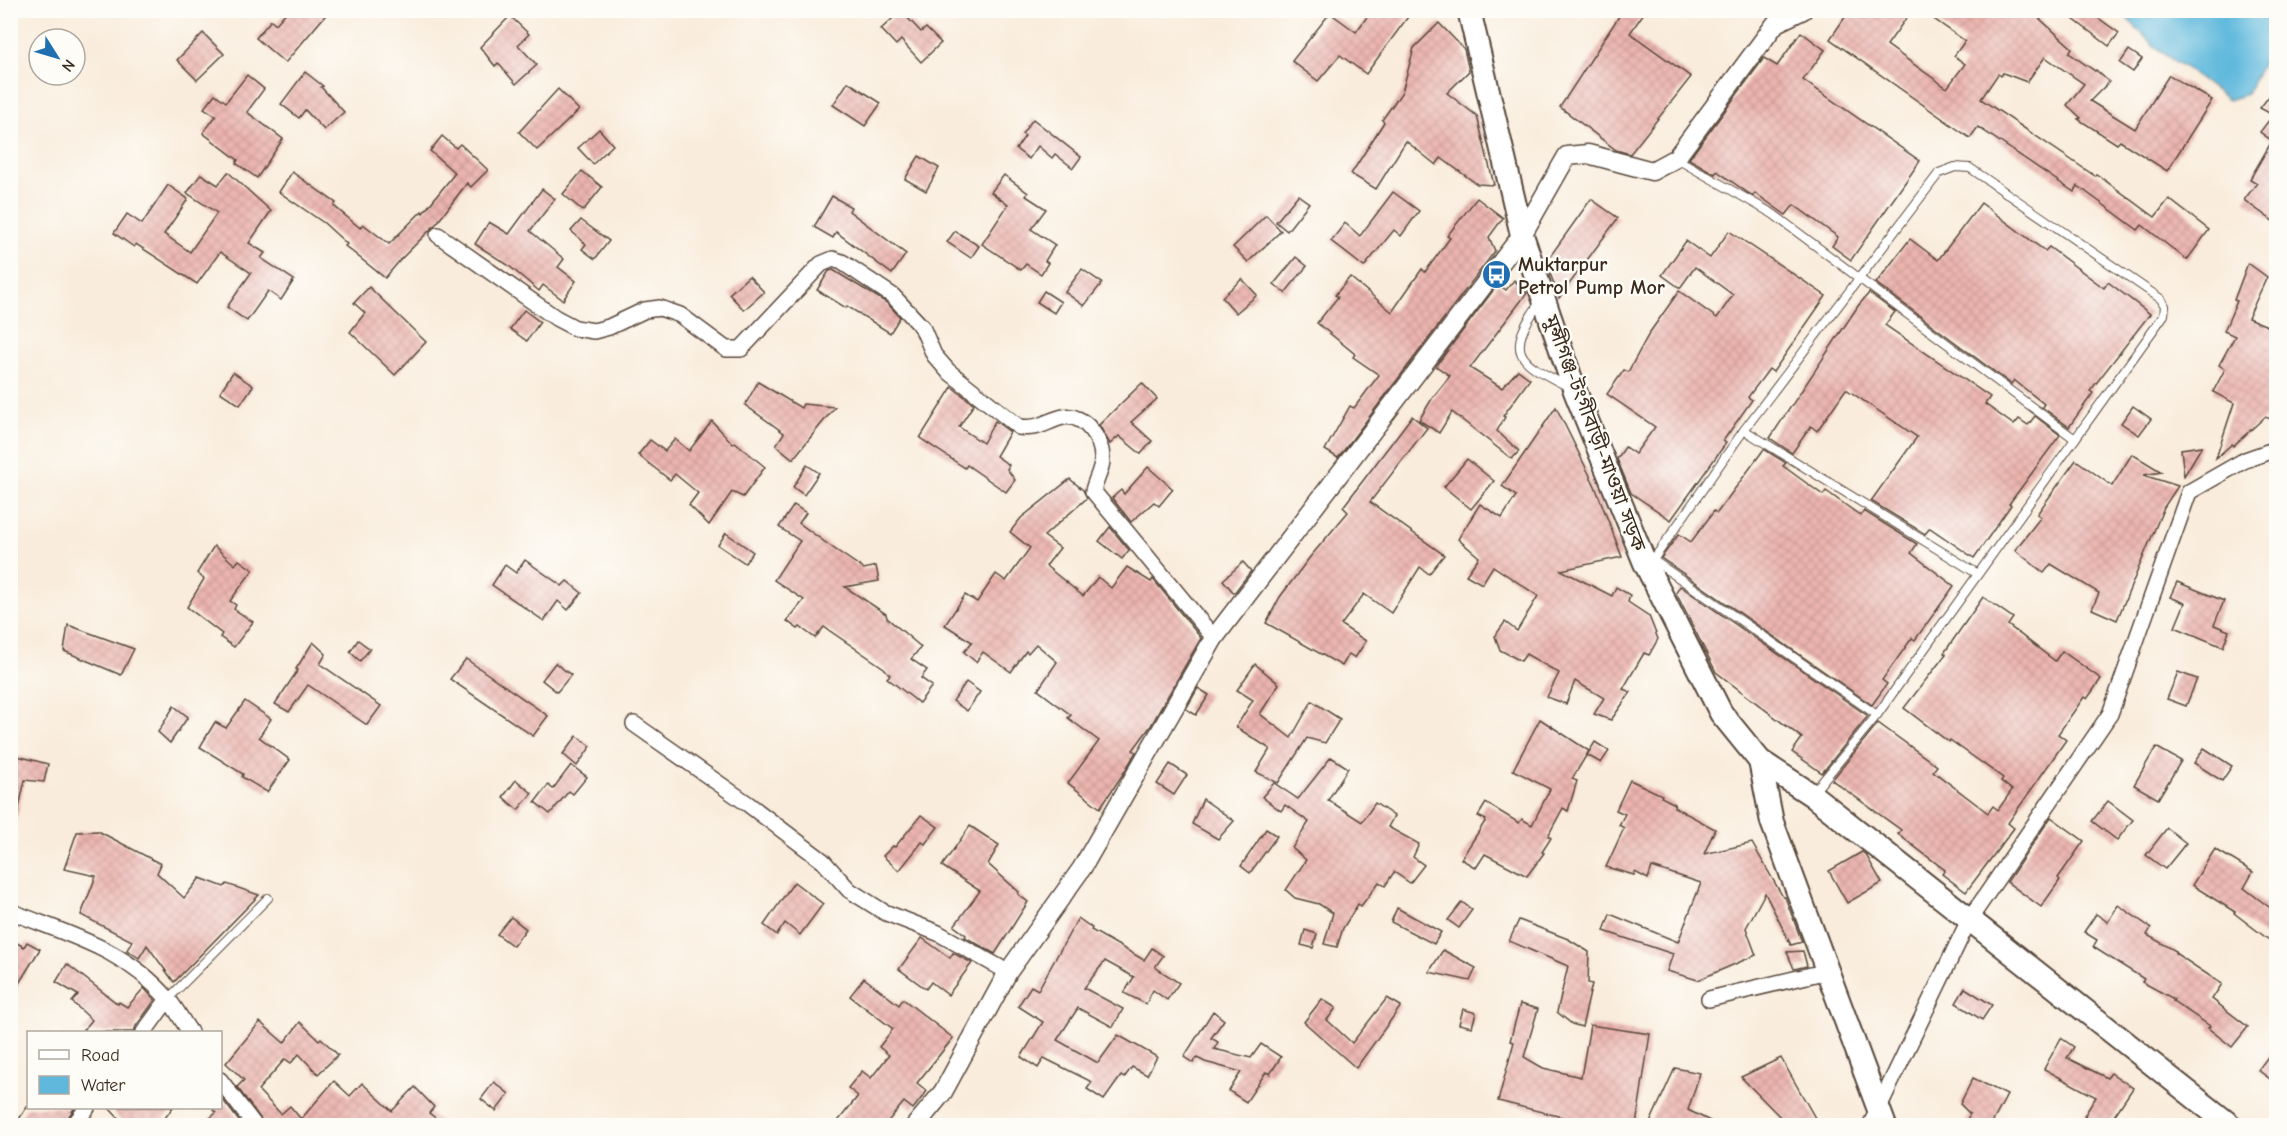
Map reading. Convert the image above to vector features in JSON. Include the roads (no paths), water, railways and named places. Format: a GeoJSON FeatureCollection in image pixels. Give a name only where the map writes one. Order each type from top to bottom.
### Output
{"type":"FeatureCollection","features":[{"type":"Feature","properties":{"kind":"main road","name":"মুন্সীগঞ্জ-টংগীবাড়ী-মাওয়া সড়ক"},"geometry":{"type":"LineString","coordinates":[[1469,10],[1522,235],[1575,391],[1649,562],[1721,712],[1760,761]]}},
{"type":"Feature","properties":{"kind":"main road"},"geometry":{"type":"LineString","coordinates":[[1760,761],[1812,795],[2230,1125]]}},
{"type":"Feature","properties":{"kind":"main road"},"geometry":{"type":"LineString","coordinates":[[1760,761],[1772,822],[1828,971],[1878,1120]]}},
{"type":"Feature","properties":{"kind":"street"},"geometry":{"type":"LineString","coordinates":[[915,1125],[943,1092],[1008,972],[1082,868],[1214,638],[1522,235],[1567,156],[1588,154],[1652,171],[1676,158],[1776,23],[1803,10]]}},
{"type":"Feature","properties":{"kind":"street"},"geometry":{"type":"LineString","coordinates":[[438,235],[556,318],[576,328],[594,331],[609,327],[645,310],[660,308],[680,315],[726,349],[741,349],[821,264],[833,260],[842,262],[893,296],[922,327],[934,355],[948,371],[1019,427],[1032,429],[1064,417],[1076,417],[1085,422],[1100,446],[1102,460],[1093,491],[1214,638]]}},
{"type":"Feature","properties":{"kind":"street"},"geometry":{"type":"LineString","coordinates":[[1878,1120],[1968,920],[2110,714],[2189,492],[2245,460],[2277,449]]}},
{"type":"Feature","properties":{"kind":"street"},"geometry":{"type":"LineString","coordinates":[[634,724],[823,861],[849,890],[884,912],[938,933],[1008,972]]}},
{"type":"Feature","properties":{"kind":"street"},"geometry":{"type":"LineString","coordinates":[[10,911],[93,942],[141,972],[168,999],[189,1031]]}},
{"type":"Feature","properties":{"kind":"street"},"geometry":{"type":"LineString","coordinates":[[1708,999],[1828,971]]}},
{"type":"Feature","properties":{"kind":"street"},"geometry":{"type":"LineString","coordinates":[[145,1031],[168,999]]}},
{"type":"Feature","properties":{"kind":"street"},"geometry":{"type":"LineString","coordinates":[[222,1083],[255,1125]]}},
{"type":"Feature","properties":{"kind":"street"},"geometry":{"type":"LineString","coordinates":[[73,1125],[85,1109]]}},
{"type":"Feature","properties":{"kind":"lane"},"geometry":{"type":"LineString","coordinates":[[1676,158],[1773,214],[2075,439]]}},
{"type":"Feature","properties":{"kind":"lane"},"geometry":{"type":"LineString","coordinates":[[1812,795],[1877,715],[2164,315],[2165,306],[2161,299],[1970,168],[1955,167],[1939,173],[1744,430],[1649,562],[1877,715]]}},
{"type":"Feature","properties":{"kind":"lane"},"geometry":{"type":"LineString","coordinates":[[1543,297],[1524,324],[1518,346],[1524,359],[1535,369],[1575,391]]}},
{"type":"Feature","properties":{"kind":"lane"},"geometry":{"type":"LineString","coordinates":[[1744,430],[1978,574]]}},
{"type":"Feature","properties":{"kind":"lane"},"geometry":{"type":"LineString","coordinates":[[168,999],[268,898]]}},
{"type":"Feature","properties":{"kind":"water"},"geometry":{"type":"Polygon","coordinates":[[[2120,11],[2276,11],[2276,38],[2247,94],[2228,100],[2159,51],[2120,11]]]}},
{"type":"Feature","properties":{"kind":"place","name":"Muktarpur Petrol Pump Mor"},"geometry":{"type":"Point","coordinates":[1497,275]}}]}
